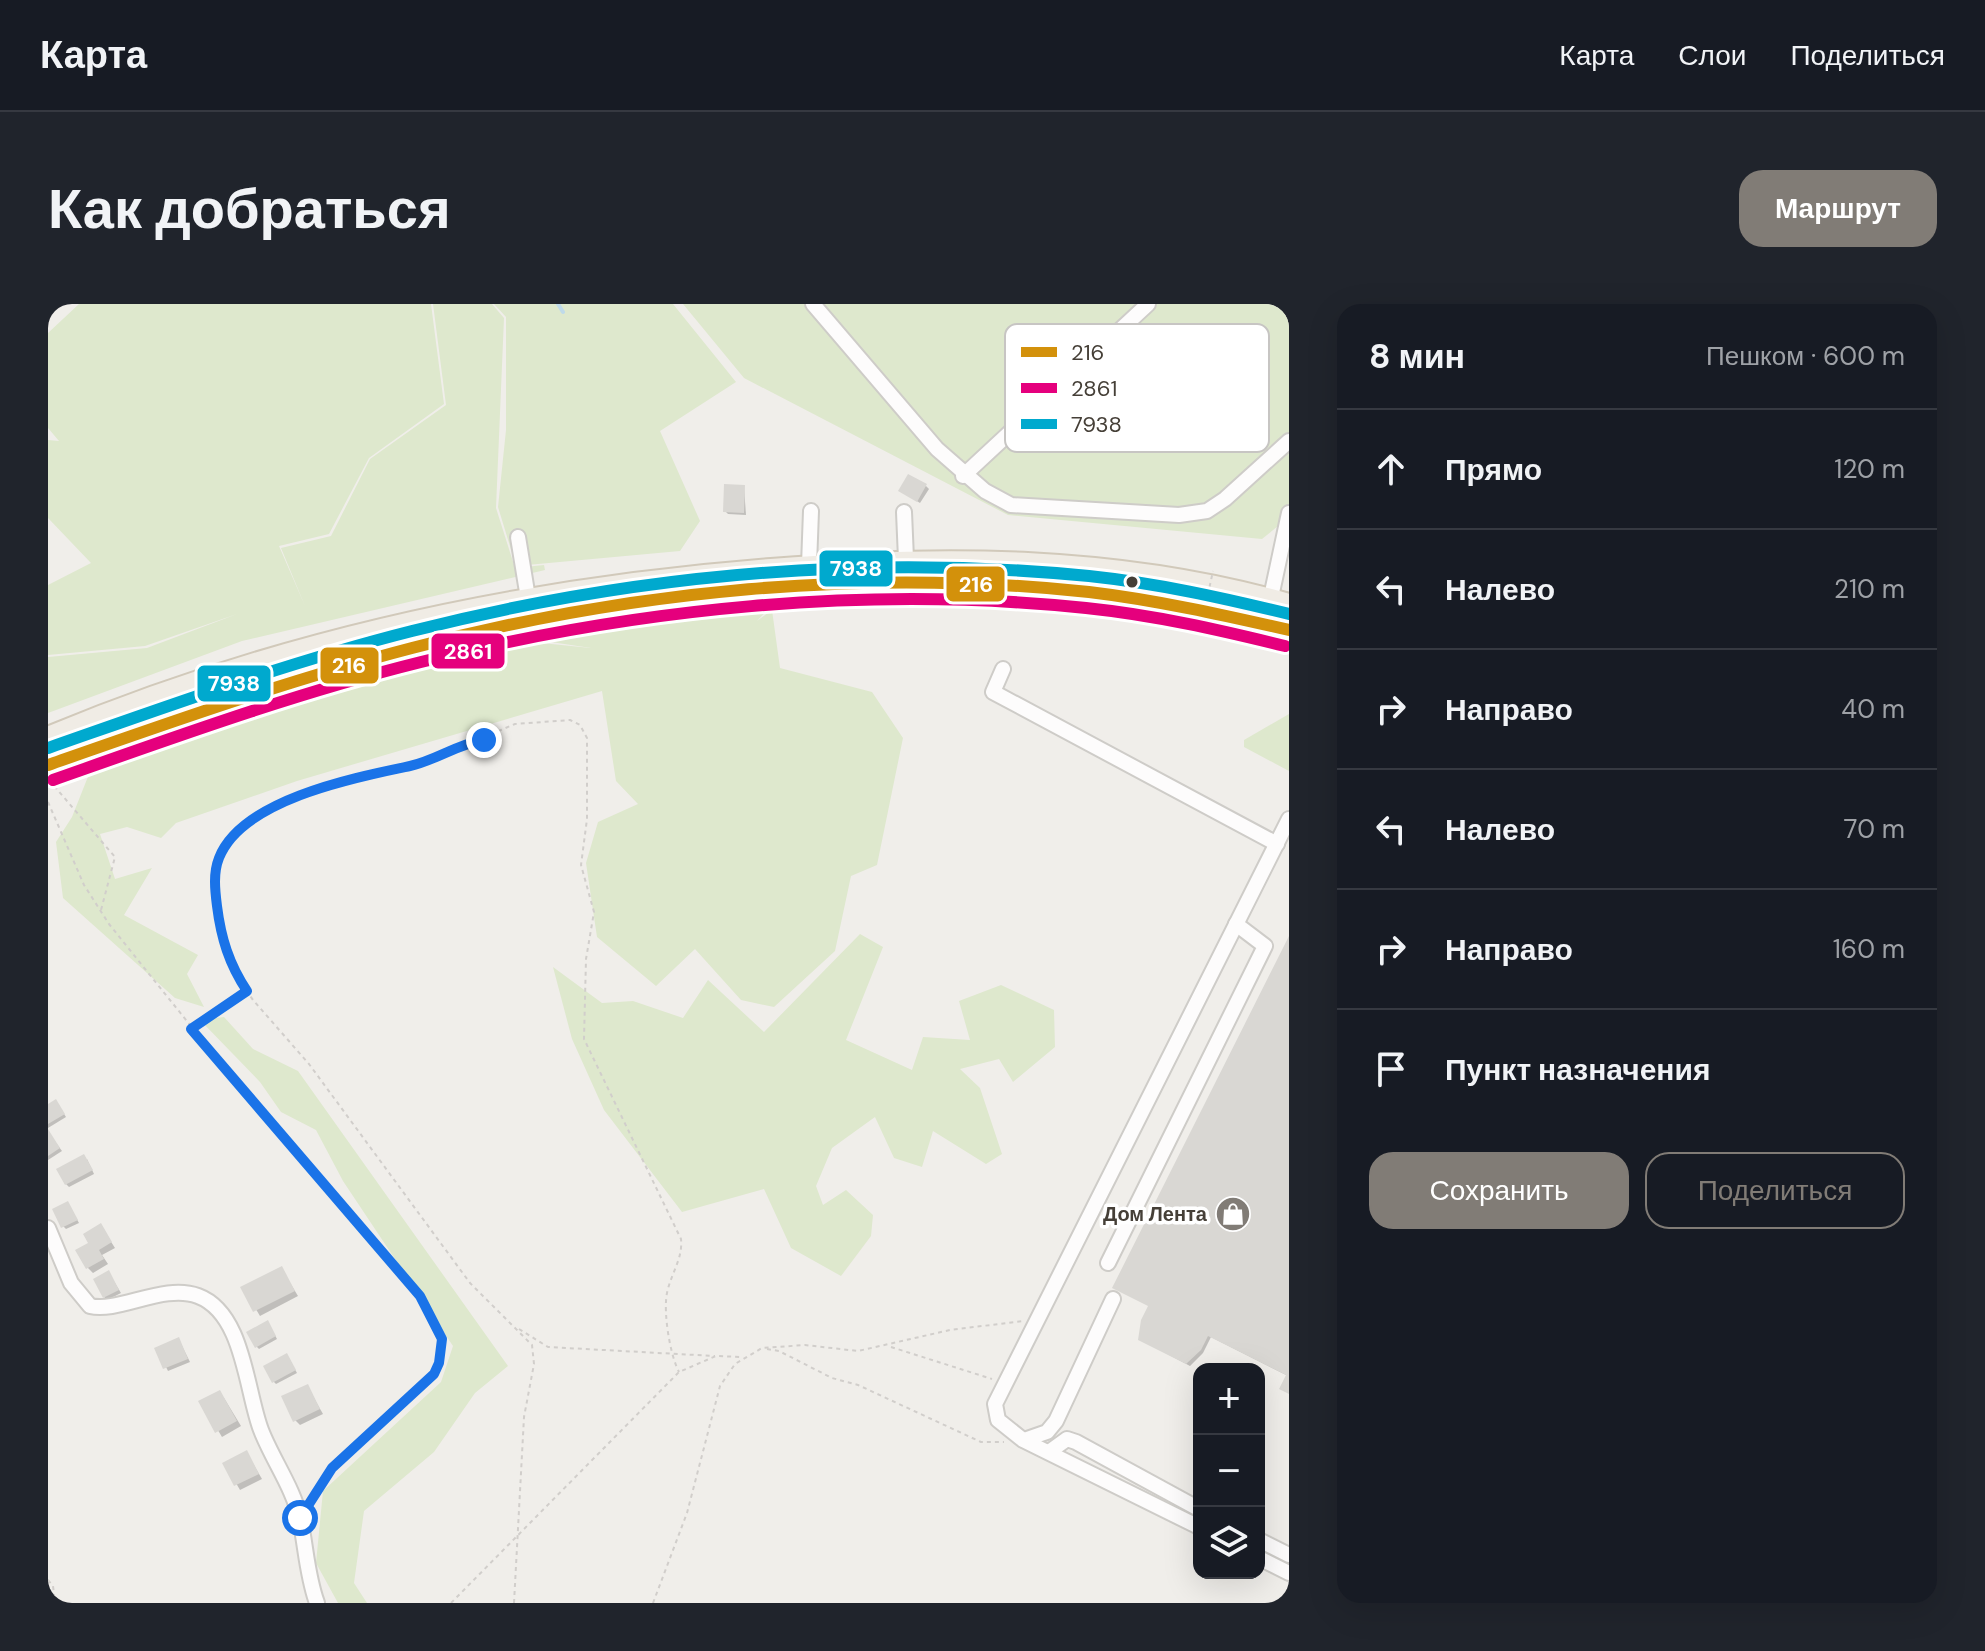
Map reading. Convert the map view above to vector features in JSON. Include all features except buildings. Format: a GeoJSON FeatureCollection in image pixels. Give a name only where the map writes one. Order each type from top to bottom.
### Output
{"type":"FeatureCollection","features":[{"type":"Feature","properties":{"kind":"main road"},"geometry":{"type":"LineString","coordinates":[[48,736],[252,662],[461,609],[702,573],[906,559],[1057,562],[1130,570],[1280,600]]}},
{"type":"Feature","properties":{"kind":"main road"},"geometry":{"type":"LineString","coordinates":[[48,765],[260,690],[469,634],[600,609],[703,596],[918,584],[1055,588],[1145,597],[1289,630]]}},
{"type":"Feature","properties":{"kind":"street"},"geometry":{"type":"LineString","coordinates":[[813,304],[963,476],[1011,505],[1179,515],[1207,511],[1225,499],[1289,441]]}},
{"type":"Feature","properties":{"kind":"street"},"geometry":{"type":"LineString","coordinates":[[1126,324],[1146,305]]}},
{"type":"Feature","properties":{"kind":"street"},"geometry":{"type":"LineString","coordinates":[[963,476],[1005,437]]}},
{"type":"Feature","properties":{"kind":"street"},"geometry":{"type":"LineString","coordinates":[[809,565],[811,511]]}},
{"type":"Feature","properties":{"kind":"street"},"geometry":{"type":"LineString","coordinates":[[904,512],[906,559]]}},
{"type":"Feature","properties":{"kind":"street"},"geometry":{"type":"LineString","coordinates":[[1280,600],[1289,513]]}},
{"type":"Feature","properties":{"kind":"street"},"geometry":{"type":"LineString","coordinates":[[518,537],[528,598]]}},
{"type":"Feature","properties":{"kind":"street"},"geometry":{"type":"LineString","coordinates":[[1003,669],[993,692],[1277,844]]}},
{"type":"Feature","properties":{"kind":"street"},"geometry":{"type":"LineString","coordinates":[[1193,1524],[1019,1438],[998,1420],[995,1404],[1289,819]]}},
{"type":"Feature","properties":{"kind":"street"},"geometry":{"type":"LineString","coordinates":[[1108,1263],[1265,946],[1236,924]]}},
{"type":"Feature","properties":{"kind":"street"},"geometry":{"type":"LineString","coordinates":[[48,1228],[71,1283],[90,1306],[171,1293],[192,1294],[211,1304],[227,1323],[242,1355],[261,1430],[300,1518],[317,1603]]}},
{"type":"Feature","properties":{"kind":"street"},"geometry":{"type":"LineString","coordinates":[[1019,1438],[1047,1432],[1056,1421],[1113,1299]]}},
{"type":"Feature","properties":{"kind":"street"},"geometry":{"type":"LineString","coordinates":[[1049,1452],[1067,1439],[1076,1442],[1195,1507]]}},
{"type":"Feature","properties":{"kind":"street"},"geometry":{"type":"LineString","coordinates":[[1265,1543],[1289,1555]]}},
{"type":"Feature","properties":{"kind":"street"},"geometry":{"type":"LineString","coordinates":[[1265,1561],[1289,1573]]}},
{"type":"Feature","properties":{"kind":"path"},"geometry":{"type":"LineString","coordinates":[[1213,571],[1201,626],[1289,647]]}},
{"type":"Feature","properties":{"kind":"path"},"geometry":{"type":"LineString","coordinates":[[514,1603],[524,1417],[534,1364],[532,1345],[470,1283],[309,1064],[247,991],[223,945],[215,884],[219,859],[238,832],[286,801],[329,783],[430,760],[515,724],[570,720],[580,725],[587,738],[587,819],[581,865],[594,912],[586,959],[584,1039],[681,1239],[680,1259],[666,1295],[669,1352],[679,1372]]}},
{"type":"Feature","properties":{"kind":"path"},"geometry":{"type":"LineString","coordinates":[[48,779],[115,857],[115,866],[100,911]]}},
{"type":"Feature","properties":{"kind":"path"},"geometry":{"type":"LineString","coordinates":[[48,802],[84,885],[100,911],[191,1029],[420,1296],[442,1339],[439,1363],[424,1386],[332,1468],[300,1518]]}},
{"type":"Feature","properties":{"kind":"path"},"geometry":{"type":"LineString","coordinates":[[191,1029],[247,991]]}},
{"type":"Feature","properties":{"kind":"path"},"geometry":{"type":"LineString","coordinates":[[653,1603],[687,1513],[720,1386],[728,1370],[744,1357],[762,1348],[805,1345],[846,1352],[890,1347],[950,1330],[1036,1320]]}},
{"type":"Feature","properties":{"kind":"path"},"geometry":{"type":"LineString","coordinates":[[516,1327],[548,1347],[744,1357]]}},
{"type":"Feature","properties":{"kind":"path"},"geometry":{"type":"LineString","coordinates":[[890,1347],[1004,1384]]}},
{"type":"Feature","properties":{"kind":"path"},"geometry":{"type":"LineString","coordinates":[[762,1348],[779,1351],[832,1378],[848,1380],[981,1442],[1019,1438]]}},
{"type":"Feature","properties":{"kind":"path"},"geometry":{"type":"LineString","coordinates":[[451,1603],[679,1372],[716,1356]]}},
{"type":"Feature","properties":{"kind":"path"},"geometry":{"type":"LineString","coordinates":[[48,1580],[53,1586],[55,1603]]}},
{"type":"Feature","properties":{"kind":"green space"},"geometry":{"type":"Polygon","coordinates":[[[79,304],[431,304],[444,404],[369,458],[329,534],[279,546],[305,606],[281,548],[331,536],[370,459],[446,405],[433,304],[492,304],[504,318],[496,508],[515,568],[544,565],[545,570],[242,641],[48,713],[48,657],[147,648],[237,614],[145,646],[48,655],[48,585],[91,563],[48,518],[48,440],[59,441],[48,428],[48,333],[79,304]]]}},
{"type":"Feature","properties":{"kind":"green space"},"geometry":{"type":"Polygon","coordinates":[[[494,304],[673,304],[736,382],[660,431],[700,521],[680,551],[516,566],[498,507],[506,430],[506,317],[494,304]]]}},
{"type":"Feature","properties":{"kind":"green space"},"geometry":{"type":"Polygon","coordinates":[[[683,304],[1289,304],[1289,529],[1278,526],[1262,539],[1008,515],[744,378],[683,304]]]}},
{"type":"Feature","properties":{"kind":"green space"},"geometry":{"type":"Polygon","coordinates":[[[773,604],[757,621],[772,610],[780,668],[872,692],[903,738],[877,865],[851,876],[835,951],[774,1007],[741,1000],[695,949],[656,986],[597,937],[586,863],[598,822],[638,804],[616,781],[602,691],[297,781],[176,823],[161,838],[127,827],[100,834],[115,879],[152,868],[124,915],[198,955],[187,974],[204,1007],[175,998],[63,898],[56,842],[72,817],[93,764],[522,641],[591,648],[524,638],[603,622],[773,604]]]}},
{"type":"Feature","properties":{"kind":"green space"},"geometry":{"type":"Polygon","coordinates":[[[1289,714],[1289,771],[1244,747],[1244,740],[1289,714]]]}},
{"type":"Feature","properties":{"kind":"green space"},"geometry":{"type":"Polygon","coordinates":[[[860,934],[883,947],[846,1040],[912,1070],[923,1037],[970,1040],[959,1001],[1001,985],[1054,1010],[1055,1047],[1013,1082],[999,1059],[960,1069],[980,1088],[1002,1154],[986,1164],[933,1131],[922,1167],[894,1158],[875,1117],[832,1148],[816,1186],[823,1205],[846,1190],[873,1215],[871,1236],[841,1276],[791,1248],[764,1189],[682,1212],[604,1110],[572,1039],[553,967],[602,1003],[633,1001],[683,1018],[708,980],[764,1032],[860,934]]]}},
{"type":"Feature","properties":{"kind":"green space"},"geometry":{"type":"Polygon","coordinates":[[[224,1017],[253,1049],[298,1071],[508,1366],[475,1393],[434,1452],[364,1511],[354,1583],[367,1603],[338,1603],[316,1563],[323,1491],[441,1382],[453,1346],[343,1181],[316,1130],[281,1112],[260,1082],[200,1020],[224,1017]]]}},
{"type":"Feature","properties":{"kind":"waterway"},"geometry":{"type":"LineString","coordinates":[[558,304],[563,312]]}},
{"type":"Feature","properties":{"kind":"transit line","name":"7938"},"geometry":{"type":"LineString","coordinates":[[48,748],[229,685],[366,643],[495,612],[663,583],[833,569],[919,567],[1004,570],[1139,583],[1289,614]]}},
{"type":"Feature","properties":{"kind":"transit line","name":"216"},"geometry":{"type":"LineString","coordinates":[[48,765],[366,660],[495,628],[663,598],[834,584],[919,582],[1004,585],[1139,599],[1289,630]]}},
{"type":"Feature","properties":{"kind":"transit line","name":"2861"},"geometry":{"type":"LineString","coordinates":[[53,780],[236,716],[374,674],[502,643],[668,615],[835,601],[919,599],[1003,602],[1137,615],[1285,646]]}},
{"type":"Feature","properties":{"kind":"place","name":"Дом Лента"},"geometry":{"type":"Point","coordinates":[1233,1214]}},
{"type":"Feature","properties":{"kind":"route"},"geometry":{"type":"LineString","coordinates":[[300,1518],[332,1468],[434,1374],[442,1350],[442,1339],[420,1296],[191,1029],[247,991],[223,945],[215,884],[219,859],[238,832],[286,801],[329,783],[412,766],[462,744],[484,740]]}}]}
